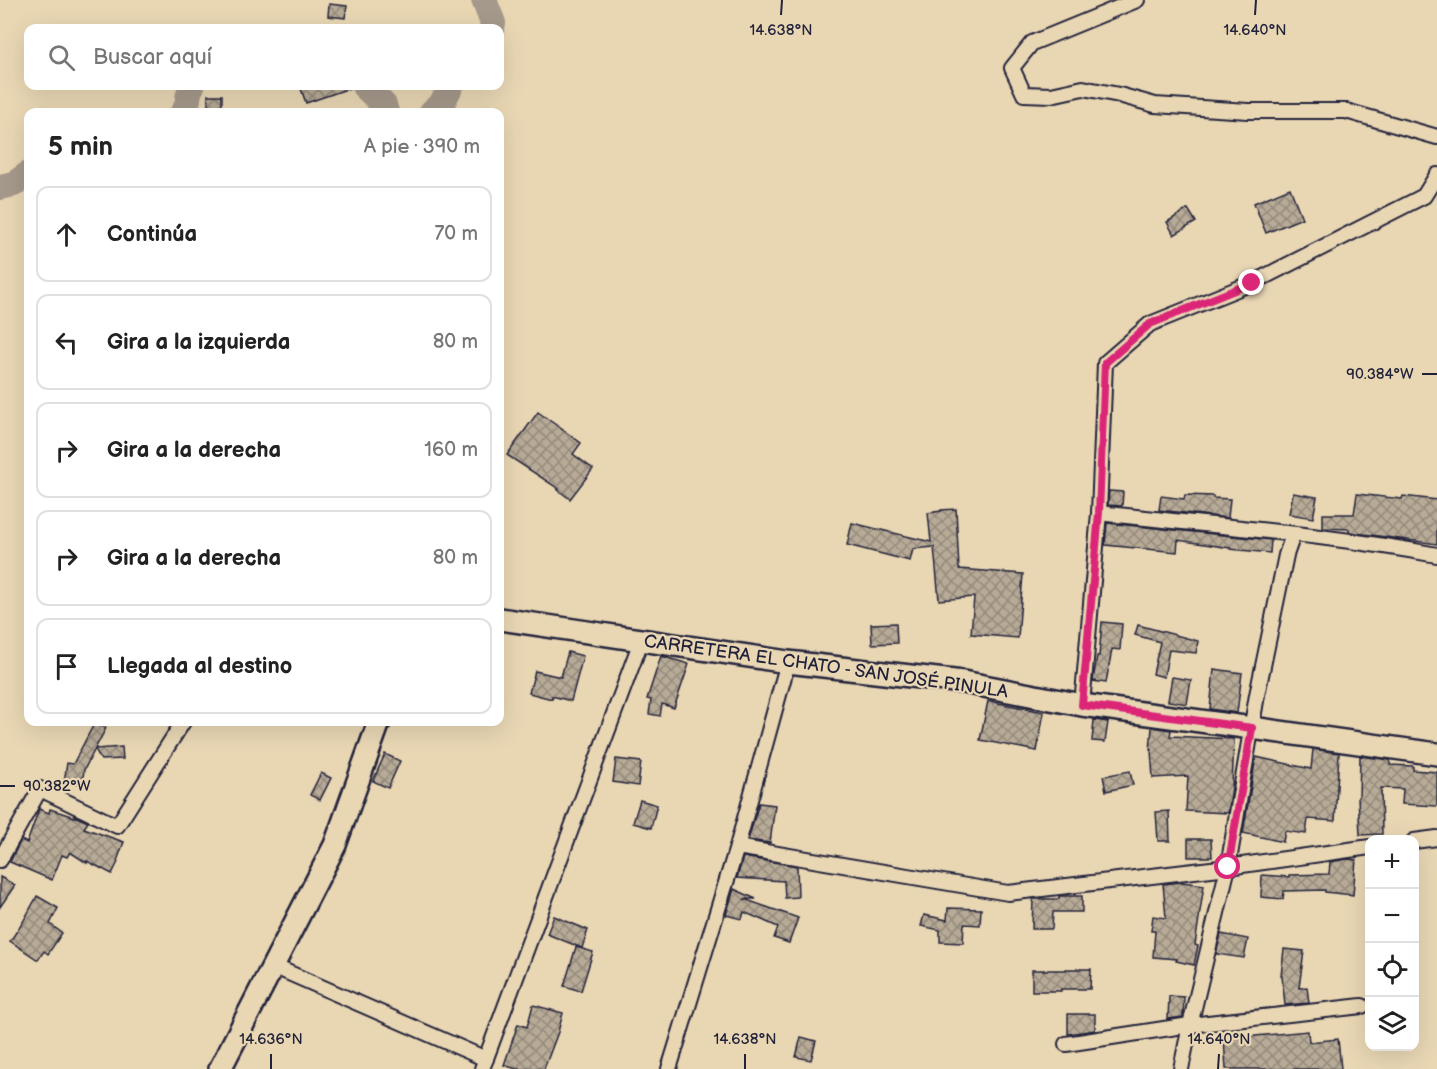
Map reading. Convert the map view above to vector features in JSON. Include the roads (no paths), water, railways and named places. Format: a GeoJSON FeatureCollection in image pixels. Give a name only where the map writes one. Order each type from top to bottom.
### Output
{"type":"FeatureCollection","features":[{"type":"Feature","properties":{"kind":"main road","name":"CARRETERA EL CHATO - SAN JOSÉ PINULA"},"geometry":{"type":"LineString","coordinates":[[504,620],[788,662],[963,682],[1082,705],[1437,754]]}},
{"type":"Feature","properties":{"kind":"main road"},"geometry":{"type":"LineString","coordinates":[[220,1069],[335,845],[378,726]]}},
{"type":"Feature","properties":{"kind":"street"},"geometry":{"type":"LineString","coordinates":[[1137,0],[1032,43],[1012,68],[1024,94],[1051,94],[1083,88],[1155,105],[1248,111],[1346,111],[1437,137]]}},
{"type":"Feature","properties":{"kind":"street"},"geometry":{"type":"LineString","coordinates":[[1082,705],[1099,513],[1105,363],[1150,324],[1252,283],[1424,196],[1437,175]]}},
{"type":"Feature","properties":{"kind":"street"},"geometry":{"type":"LineString","coordinates":[[1099,513],[1293,534],[1437,555]]}},
{"type":"Feature","properties":{"kind":"street"},"geometry":{"type":"LineString","coordinates":[[1181,1069],[1228,867],[1252,728],[1286,555],[1293,534]]}},
{"type":"Feature","properties":{"kind":"street"},"geometry":{"type":"LineString","coordinates":[[273,966],[484,1064],[641,641]]}},
{"type":"Feature","properties":{"kind":"street"},"geometry":{"type":"LineString","coordinates":[[669,1069],[737,847],[788,662]]}},
{"type":"Feature","properties":{"kind":"street"},"geometry":{"type":"LineString","coordinates":[[0,860],[40,789],[117,826],[180,726]]}},
{"type":"Feature","properties":{"kind":"street"},"geometry":{"type":"LineString","coordinates":[[1419,840],[1437,838]]}},
{"type":"Feature","properties":{"kind":"street"},"geometry":{"type":"LineString","coordinates":[[737,847],[1008,893],[1228,867],[1365,848]]}},
{"type":"Feature","properties":{"kind":"street"},"geometry":{"type":"LineString","coordinates":[[1066,1044],[1190,1024],[1362,1006]]}},
{"type":"Feature","properties":{"kind":"waterway"},"geometry":{"type":"LineString","coordinates":[[484,0],[493,24]]}},
{"type":"Feature","properties":{"kind":"waterway"},"geometry":{"type":"LineString","coordinates":[[186,108],[190,90]]}},
{"type":"Feature","properties":{"kind":"waterway"},"geometry":{"type":"LineString","coordinates":[[368,90],[385,108]]}},
{"type":"Feature","properties":{"kind":"waterway"},"geometry":{"type":"LineString","coordinates":[[436,108],[449,90]]}},
{"type":"Feature","properties":{"kind":"waterway"},"geometry":{"type":"LineString","coordinates":[[0,187],[14,184],[24,177]]}}]}
